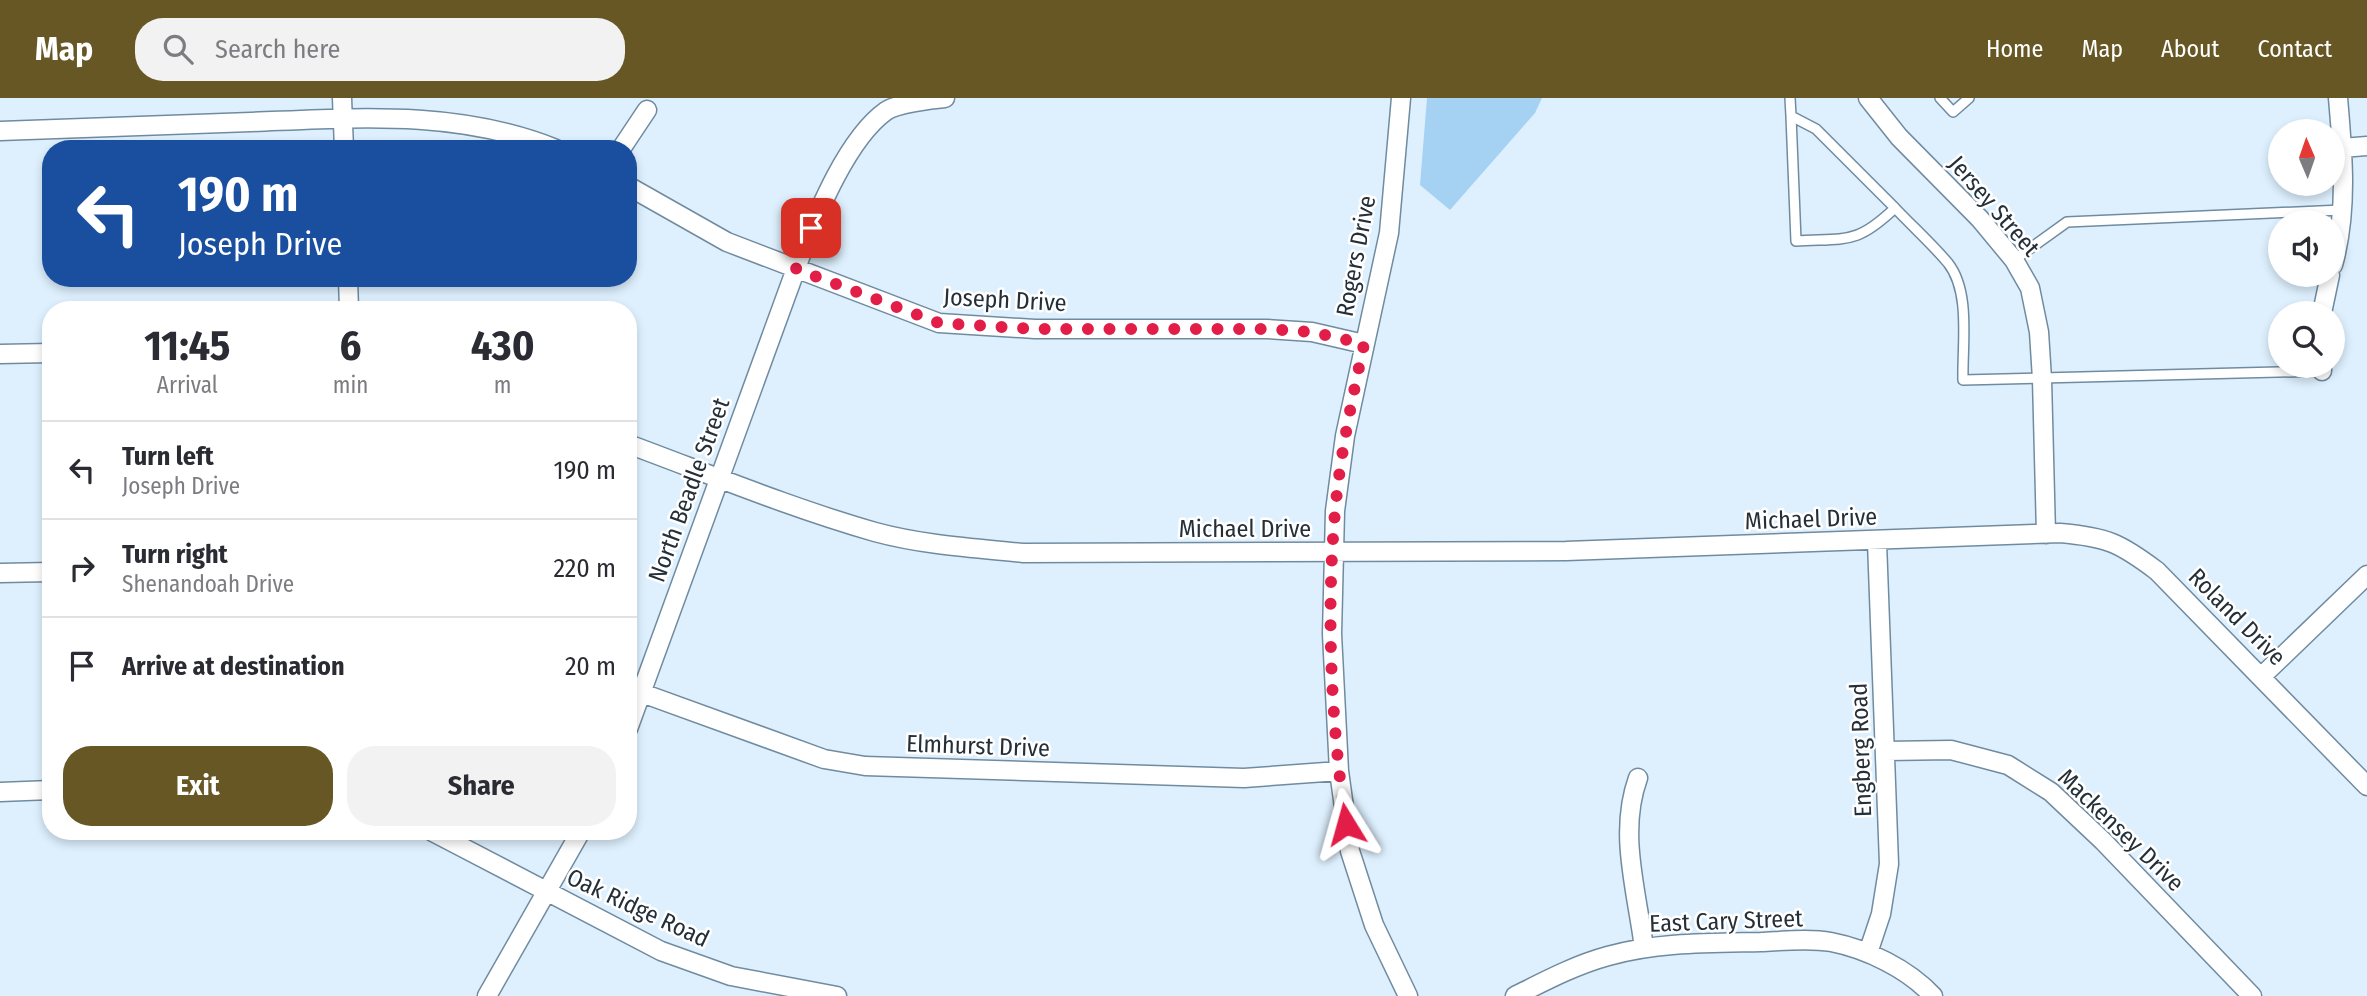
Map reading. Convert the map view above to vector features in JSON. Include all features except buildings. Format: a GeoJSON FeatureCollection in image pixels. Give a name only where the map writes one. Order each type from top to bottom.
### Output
{"type":"FeatureCollection","features":[{"type":"Feature","properties":{"kind":"street"},"geometry":{"type":"LineString","coordinates":[[342,98],[344,140]]}},
{"type":"Feature","properties":{"kind":"street","name":"North Beadle Street"},"geometry":{"type":"LineString","coordinates":[[637,685],[720,477],[796,269],[832,182],[855,146],[887,109],[945,98]]}},
{"type":"Feature","properties":{"kind":"street","name":"Rogers Drive"},"geometry":{"type":"LineString","coordinates":[[1401,98],[1389,233],[1345,436],[1333,554],[1333,667],[1339,771],[1350,851],[1374,925],[1408,996]]}},
{"type":"Feature","properties":{"kind":"street","name":"Jersey Street"},"geometry":{"type":"LineString","coordinates":[[1868,98],[1899,137],[1980,219],[2014,260],[2030,288],[2039,332],[2046,534]]}},
{"type":"Feature","properties":{"kind":"street"},"geometry":{"type":"LineString","coordinates":[[2338,98],[2340,119]]}},
{"type":"Feature","properties":{"kind":"street"},"geometry":{"type":"LineString","coordinates":[[627,140],[647,110]]}},
{"type":"Feature","properties":{"kind":"street"},"geometry":{"type":"LineString","coordinates":[[0,131],[343,118],[446,120],[490,127],[529,140]]}},
{"type":"Feature","properties":{"kind":"street"},"geometry":{"type":"LineString","coordinates":[[2345,148],[2367,146]]}},
{"type":"Feature","properties":{"kind":"street","name":"Joseph Drive"},"geometry":{"type":"LineString","coordinates":[[637,192],[698,228],[796,269],[939,323],[1035,329],[1267,329],[1312,332],[1364,344]]}},
{"type":"Feature","properties":{"kind":"street"},"geometry":{"type":"LineString","coordinates":[[2343,196],[2343,210]]}},
{"type":"Feature","properties":{"kind":"street"},"geometry":{"type":"LineString","coordinates":[[0,354],[42,352]]}},
{"type":"Feature","properties":{"kind":"street","name":"Michael Drive"},"geometry":{"type":"LineString","coordinates":[[637,447],[877,532],[947,546],[1023,554],[1333,554],[1877,542],[2046,534]]}},
{"type":"Feature","properties":{"kind":"street","name":"Roland Drive"},"geometry":{"type":"LineString","coordinates":[[2046,534],[2092,536],[2122,545],[2157,571],[2367,786]]}},
{"type":"Feature","properties":{"kind":"street","name":"Engberg Road"},"geometry":{"type":"LineString","coordinates":[[1868,953],[1881,914],[1889,864],[1877,542]]}},
{"type":"Feature","properties":{"kind":"street"},"geometry":{"type":"LineString","coordinates":[[0,573],[42,572]]}},
{"type":"Feature","properties":{"kind":"street"},"geometry":{"type":"LineString","coordinates":[[2262,676],[2367,575]]}},
{"type":"Feature","properties":{"kind":"street","name":"Elmhurst Drive"},"geometry":{"type":"LineString","coordinates":[[637,691],[824,759],[865,766],[1244,778],[1339,771]]}},
{"type":"Feature","properties":{"kind":"street","name":"Mackensey Drive"},"geometry":{"type":"LineString","coordinates":[[1886,751],[1951,750],[2008,765],[2051,792],[2103,841],[2252,996]]}},
{"type":"Feature","properties":{"kind":"street"},"geometry":{"type":"LineString","coordinates":[[1638,778],[1629,803],[1628,834],[1644,948]]}},
{"type":"Feature","properties":{"kind":"street"},"geometry":{"type":"LineString","coordinates":[[0,792],[42,790]]}},
{"type":"Feature","properties":{"kind":"street","name":"Oak Ridge Road"},"geometry":{"type":"LineString","coordinates":[[447,840],[613,928],[684,959],[731,976],[837,996]]}},
{"type":"Feature","properties":{"kind":"street"},"geometry":{"type":"LineString","coordinates":[[487,996],[576,840]]}},
{"type":"Feature","properties":{"kind":"street","name":"East Cary Street"},"geometry":{"type":"LineString","coordinates":[[1515,996],[1564,972],[1606,956],[1644,948],[1686,944],[1829,942],[1868,953],[1923,986],[1933,996]]}},
{"type":"Feature","properties":{"kind":"lane"},"geometry":{"type":"LineString","coordinates":[[1790,98],[1796,241],[1856,238],[1871,231],[1895,208]]}},
{"type":"Feature","properties":{"kind":"lane"},"geometry":{"type":"LineString","coordinates":[[1940,98],[1954,112],[1969,98]]}},
{"type":"Feature","properties":{"kind":"lane"},"geometry":{"type":"LineString","coordinates":[[1791,116],[1816,130],[1949,264],[1956,278],[1961,304],[1963,380],[2268,370]]}},
{"type":"Feature","properties":{"kind":"lane"},"geometry":{"type":"LineString","coordinates":[[2014,260],[2067,222],[2268,213]]}},
{"type":"Feature","properties":{"kind":"shaded area"},"geometry":{"type":"Polygon","coordinates":[[[1427,98],[1542,98],[1535,113],[1450,210],[1420,185],[1427,98]]]}},
{"type":"Feature","properties":{"kind":"route"},"geometry":{"type":"LineString","coordinates":[[811,228],[796,269],[939,323],[1035,329],[1267,329],[1312,332],[1364,344],[1345,436],[1335,511],[1333,554],[1333,667],[1339,771],[1346,824]]}}]}
